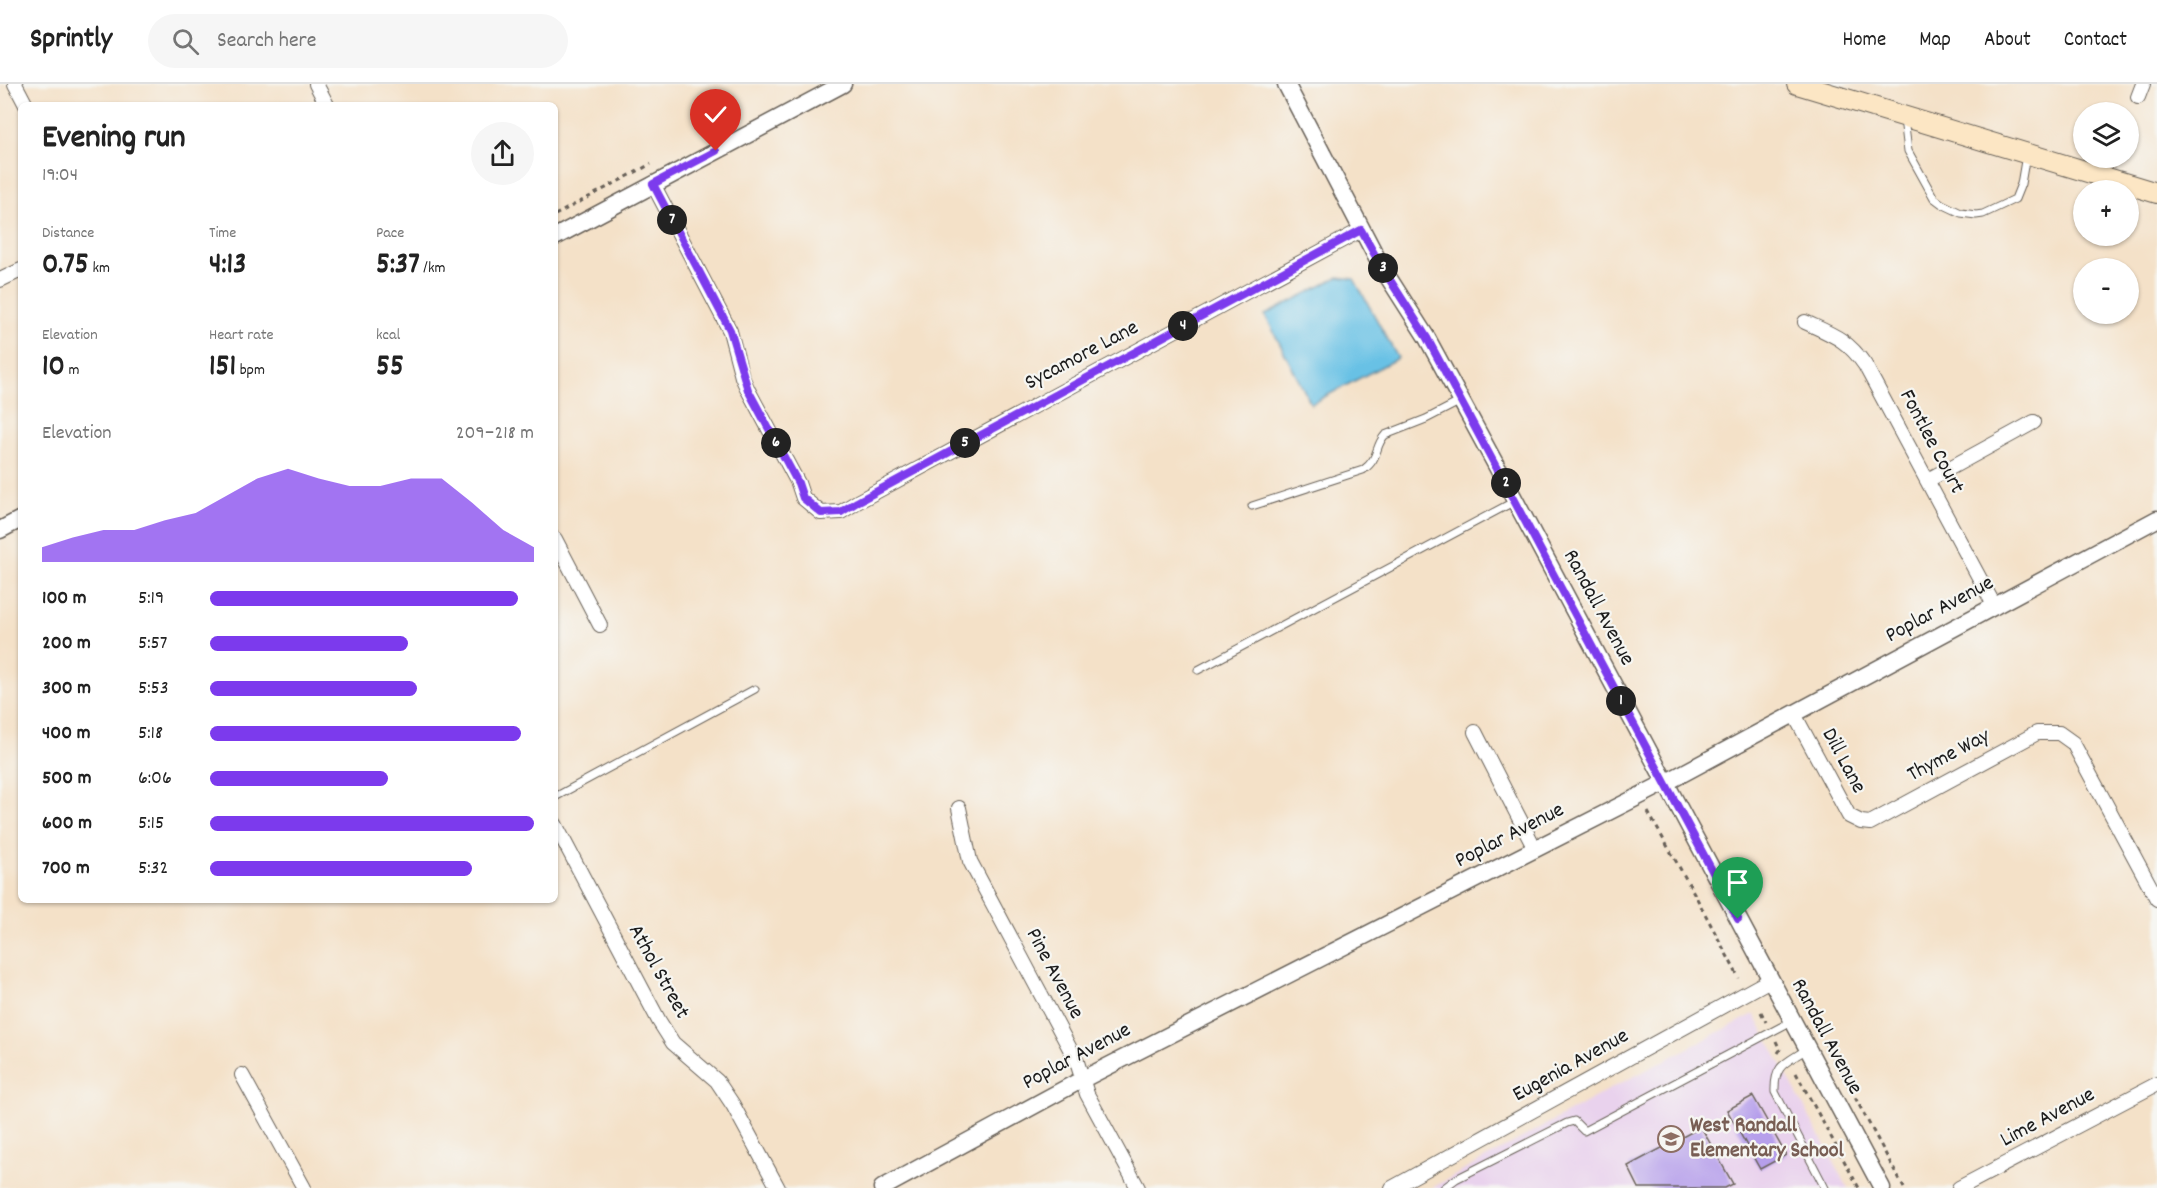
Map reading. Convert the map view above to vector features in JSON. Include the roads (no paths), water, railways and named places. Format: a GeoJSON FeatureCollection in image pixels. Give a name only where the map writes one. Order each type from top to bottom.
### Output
{"type":"FeatureCollection","features":[{"type":"Feature","properties":{"kind":"main road"},"geometry":{"type":"LineString","coordinates":[[1797,84],[2157,193]]}},
{"type":"Feature","properties":{"kind":"street"},"geometry":{"type":"LineString","coordinates":[[15,84],[24,102]]}},
{"type":"Feature","properties":{"kind":"street"},"geometry":{"type":"LineString","coordinates":[[316,84],[325,102]]}},
{"type":"Feature","properties":{"kind":"street"},"geometry":{"type":"LineString","coordinates":[[558,235],[843,84]]}},
{"type":"Feature","properties":{"kind":"street","name":"Randall Avenue"},"geometry":{"type":"LineString","coordinates":[[1286,84],[1361,230],[1427,338],[1515,501],[1882,1188]]}},
{"type":"Feature","properties":{"kind":"street","name":"Sycamore Lane"},"geometry":{"type":"LineString","coordinates":[[653,184],[730,330],[748,390],[798,483],[803,498],[821,513],[841,512],[1361,230]]}},
{"type":"Feature","properties":{"kind":"street"},"geometry":{"type":"LineString","coordinates":[[0,280],[18,271]]}},
{"type":"Feature","properties":{"kind":"street","name":"Fontlee Court"},"geometry":{"type":"LineString","coordinates":[[1805,322],[1843,339],[1855,351],[1928,480],[1995,607]]}},
{"type":"Feature","properties":{"kind":"street"},"geometry":{"type":"LineString","coordinates":[[1928,480],[2034,422]]}},
{"type":"Feature","properties":{"kind":"street","name":"Poplar Avenue"},"geometry":{"type":"LineString","coordinates":[[889,1186],[1083,1079],[1665,783],[2157,519]]}},
{"type":"Feature","properties":{"kind":"street"},"geometry":{"type":"LineString","coordinates":[[0,530],[18,521]]}},
{"type":"Feature","properties":{"kind":"street"},"geometry":{"type":"LineString","coordinates":[[558,545],[600,625]]}},
{"type":"Feature","properties":{"kind":"street","name":"Dill Lane"},"geometry":{"type":"LineString","coordinates":[[1794,714],[1849,816],[1861,822]]}},
{"type":"Feature","properties":{"kind":"street"},"geometry":{"type":"LineString","coordinates":[[1475,732],[1535,849]]}},
{"type":"Feature","properties":{"kind":"street","name":"Thyme Way"},"geometry":{"type":"LineString","coordinates":[[1861,822],[1870,823],[2037,733],[2059,733],[2073,743],[2157,899]]}},
{"type":"Feature","properties":{"kind":"street","name":"Pine Avenue"},"geometry":{"type":"LineString","coordinates":[[959,808],[970,861],[1077,1062],[1087,1094],[1138,1188]]}},
{"type":"Feature","properties":{"kind":"street","name":"Athol Street"},"geometry":{"type":"LineString","coordinates":[[558,830],[659,1021],[673,1043],[717,1081],[733,1105],[777,1188]]}},
{"type":"Feature","properties":{"kind":"street","name":"Eugenia Avenue"},"geometry":{"type":"LineString","coordinates":[[1392,1188],[1770,980]]}},
{"type":"Feature","properties":{"kind":"street"},"geometry":{"type":"LineString","coordinates":[[242,1075],[304,1188]]}},
{"type":"Feature","properties":{"kind":"street","name":"Lime Avenue"},"geometry":{"type":"LineString","coordinates":[[1959,1188],[2157,1084]]}},
{"type":"Feature","properties":{"kind":"lane"},"geometry":{"type":"LineString","coordinates":[[1904,116],[1908,151],[1934,198],[1960,213],[1983,214],[2015,198],[2021,184],[2026,153]]}},
{"type":"Feature","properties":{"kind":"lane"},"geometry":{"type":"LineString","coordinates":[[1252,506],[1363,471],[1373,464],[1385,435],[1426,419],[1461,401]]}},
{"type":"Feature","properties":{"kind":"lane"},"geometry":{"type":"LineString","coordinates":[[1198,670],[1515,501]]}},
{"type":"Feature","properties":{"kind":"lane"},"geometry":{"type":"LineString","coordinates":[[558,795],[755,689]]}},
{"type":"Feature","properties":{"kind":"lane"},"geometry":{"type":"LineString","coordinates":[[1443,1188],[1456,1179],[1567,1123],[1574,1122],[1584,1131],[1792,1021]]}},
{"type":"Feature","properties":{"kind":"lane"},"geometry":{"type":"LineString","coordinates":[[1807,1049],[1780,1067],[1774,1078],[1774,1092],[1825,1188]]}},
{"type":"Feature","properties":{"kind":"water"},"geometry":{"type":"Polygon","coordinates":[[[1338,277],[1354,279],[1398,358],[1311,404],[1265,315],[1338,277]]]}},
{"type":"Feature","properties":{"kind":"place","name":"West Randall Elementary School"},"geometry":{"type":"Point","coordinates":[1671,1139]}}]}
